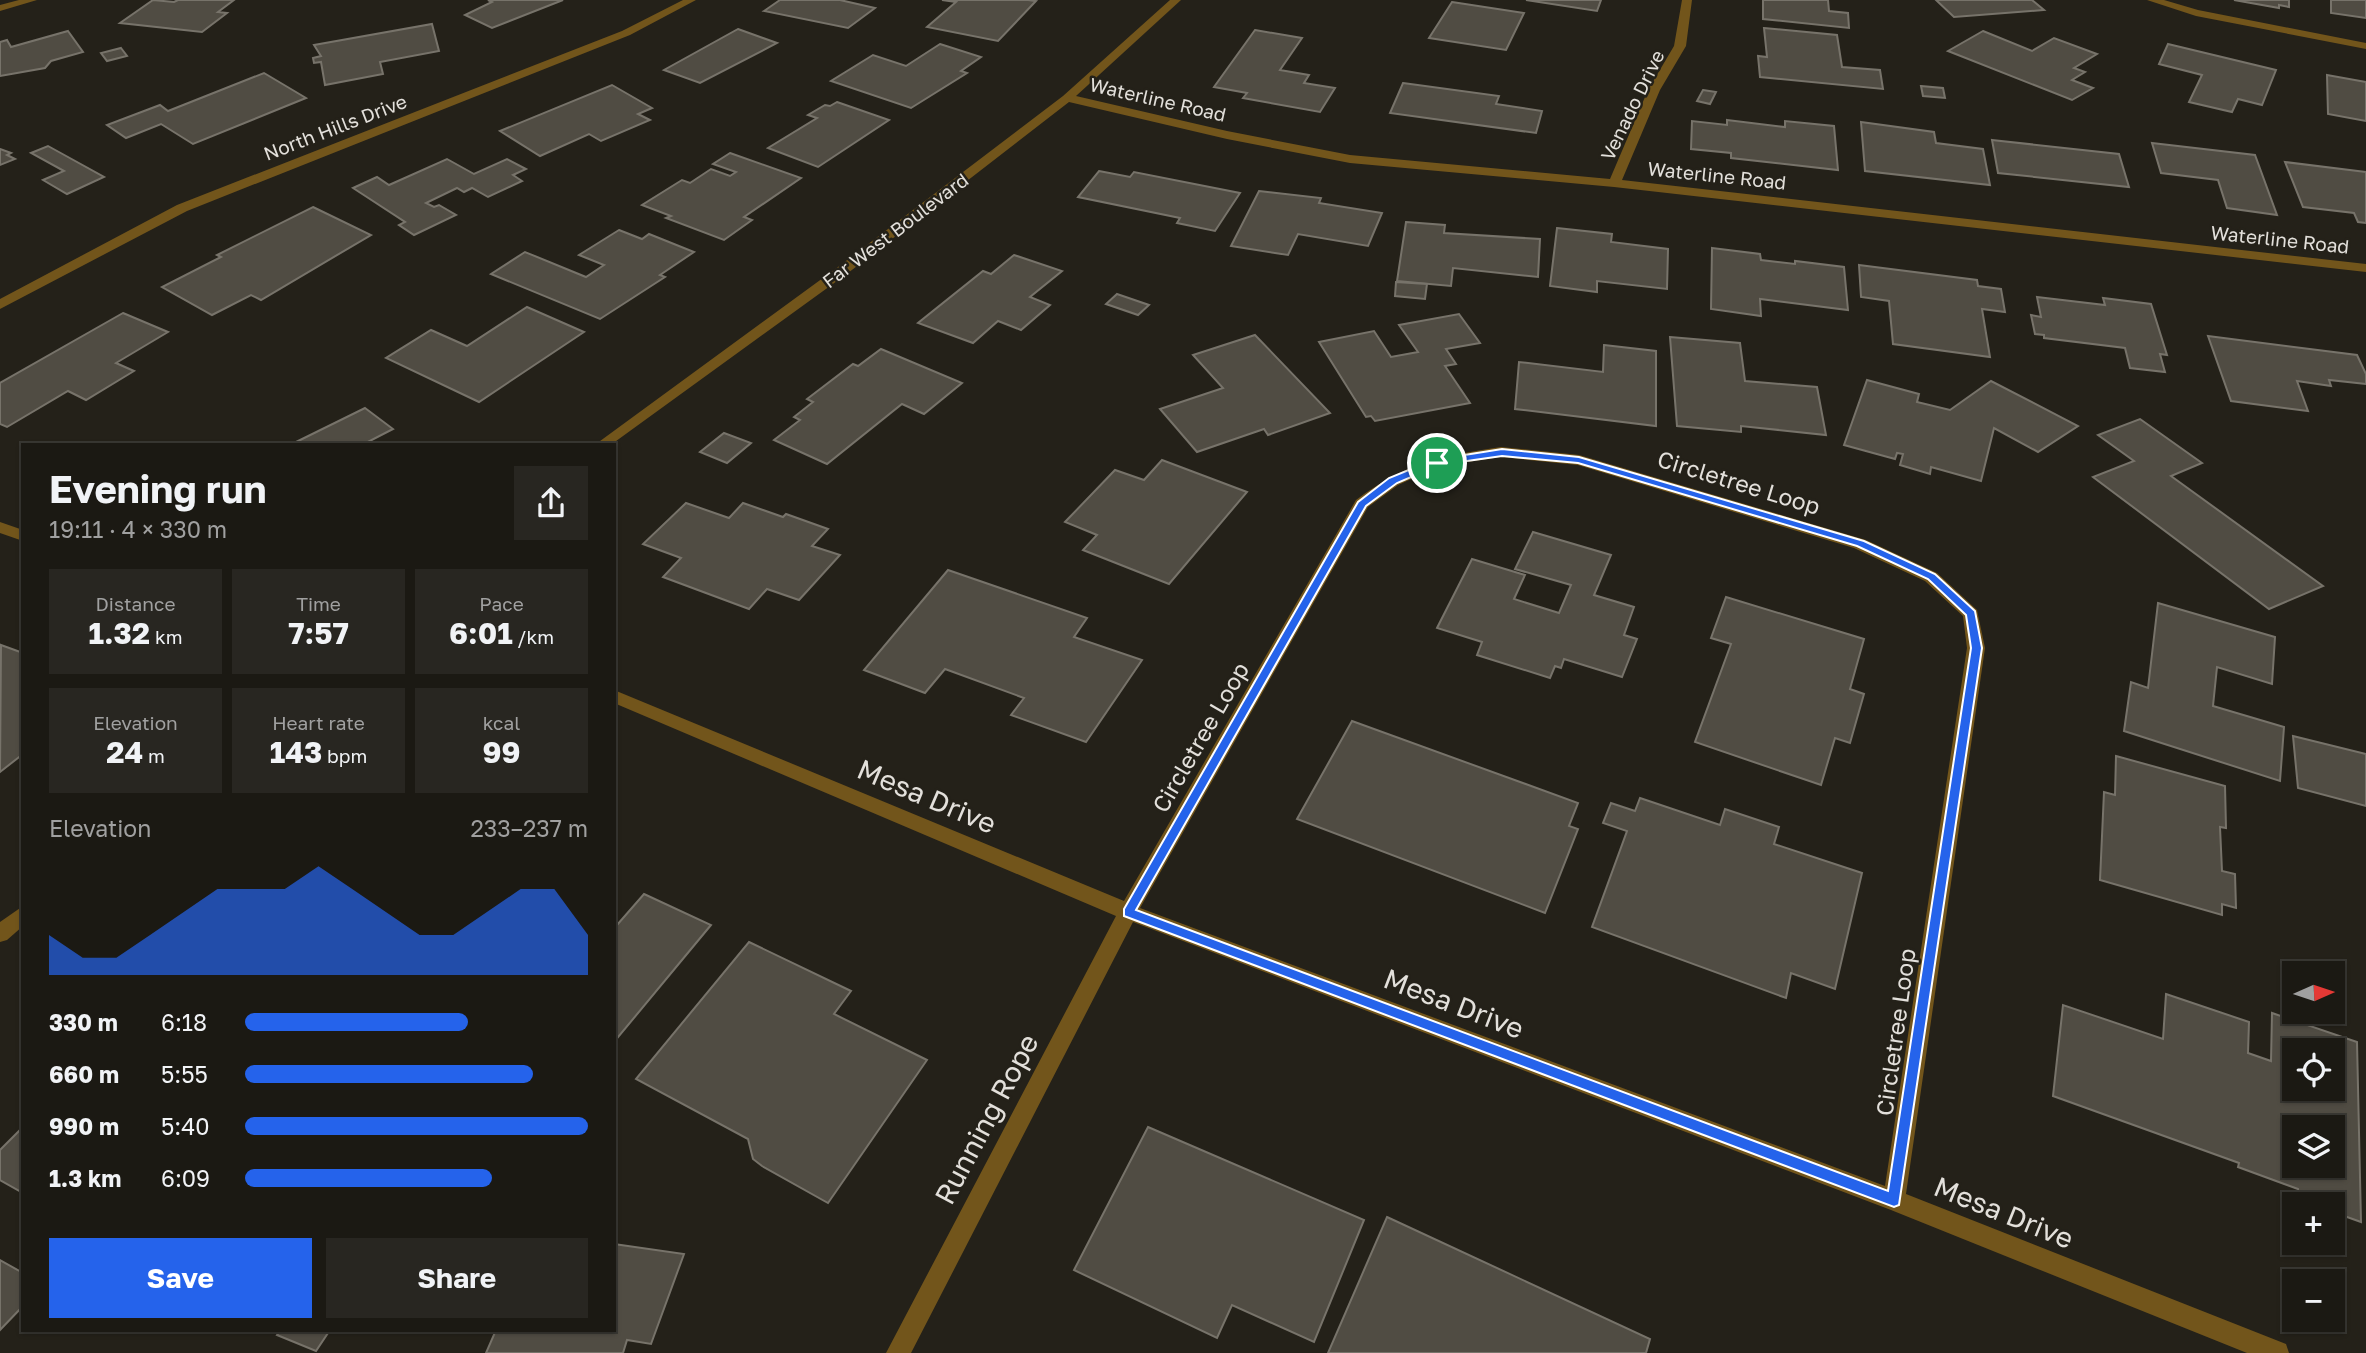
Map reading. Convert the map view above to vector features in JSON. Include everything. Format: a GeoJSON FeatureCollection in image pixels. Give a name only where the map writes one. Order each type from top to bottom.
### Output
{"type":"FeatureCollection","features":[{"type":"Feature","properties":{"kind":"street"},"geometry":{"type":"LineString","coordinates":[[0,8],[32,0]]}},
{"type":"Feature","properties":{"kind":"street","name":"North Hills Drive"},"geometry":{"type":"LineString","coordinates":[[0,305],[181,208],[626,33],[691,0]]}},
{"type":"Feature","properties":{"kind":"street","name":"Far West Boulevard"},"geometry":{"type":"LineString","coordinates":[[604,443],[844,270],[1067,98],[1176,0]]}},
{"type":"Feature","properties":{"kind":"street","name":"Venado Drive"},"geometry":{"type":"LineString","coordinates":[[1614,183],[1654,90],[1680,46],[1687,0]]}},
{"type":"Feature","properties":{"kind":"street"},"geometry":{"type":"LineString","coordinates":[[2152,0],[2196,13],[2366,46]]}},
{"type":"Feature","properties":{"kind":"street","name":"Waterline Road"},"geometry":{"type":"LineString","coordinates":[[1067,98],[1227,135],[1350,159],[1614,183],[2366,268]]}},
{"type":"Feature","properties":{"kind":"street","name":"Circletree Loop"},"geometry":{"type":"LineString","coordinates":[[1128,912],[1362,504],[1393,481],[1437,463],[1502,452],[1579,460],[1860,544],[1931,577],[1971,614],[1976,648],[1894,1200]]}},
{"type":"Feature","properties":{"kind":"street"},"geometry":{"type":"LineString","coordinates":[[0,527],[21,535]]}},
{"type":"Feature","properties":{"kind":"street","name":"Mesa Drive"},"geometry":{"type":"LineString","coordinates":[[616,697],[1128,912],[1894,1200],[2277,1353]]}},
{"type":"Feature","properties":{"kind":"street","name":"Running Rope"},"geometry":{"type":"LineString","coordinates":[[898,1353],[1128,912]]}},
{"type":"Feature","properties":{"kind":"street"},"geometry":{"type":"LineString","coordinates":[[0,934],[21,916]]}},
{"type":"Feature","properties":{"kind":"building"},"geometry":{"type":"Polygon","coordinates":[[[153,0],[234,0],[218,12],[227,13],[202,32],[120,23],[153,0]]]}},
{"type":"Feature","properties":{"kind":"building"},"geometry":{"type":"Polygon","coordinates":[[[488,0],[563,0],[492,28],[465,15],[492,2],[488,0]]]}},
{"type":"Feature","properties":{"kind":"building"},"geometry":{"type":"Polygon","coordinates":[[[780,0],[840,0],[875,8],[848,28],[764,11],[780,0]]]}},
{"type":"Feature","properties":{"kind":"building"},"geometry":{"type":"Polygon","coordinates":[[[942,0],[1036,1],[998,41],[927,27],[956,2],[942,0]]]}},
{"type":"Feature","properties":{"kind":"building"},"geometry":{"type":"Polygon","coordinates":[[[1526,0],[1601,0],[1597,11],[1526,0]]]}},
{"type":"Feature","properties":{"kind":"building"},"geometry":{"type":"Polygon","coordinates":[[[1763,0],[1828,0],[1829,11],[1848,13],[1849,28],[1763,19],[1763,0]]]}},
{"type":"Feature","properties":{"kind":"building"},"geometry":{"type":"Polygon","coordinates":[[[1936,0],[2032,0],[2044,10],[1954,17],[1936,0]]]}},
{"type":"Feature","properties":{"kind":"building"},"geometry":{"type":"Polygon","coordinates":[[[2234,0],[2289,0],[2289,7],[2279,5],[2279,8],[2234,0]]]}},
{"type":"Feature","properties":{"kind":"building"},"geometry":{"type":"Polygon","coordinates":[[[2331,0],[2366,0],[2366,18],[2331,13],[2331,0]]]}},
{"type":"Feature","properties":{"kind":"building"},"geometry":{"type":"Polygon","coordinates":[[[1452,2],[1524,13],[1506,50],[1429,38],[1452,2]]]}},
{"type":"Feature","properties":{"kind":"building"},"geometry":{"type":"Polygon","coordinates":[[[432,24],[439,51],[380,62],[383,74],[325,85],[321,62],[314,63],[313,58],[321,56],[314,45],[432,24]]]}},
{"type":"Feature","properties":{"kind":"building"},"geometry":{"type":"Polygon","coordinates":[[[1764,28],[1837,35],[1842,67],[1880,70],[1883,89],[1760,77],[1758,56],[1767,57],[1764,28]]]}},
{"type":"Feature","properties":{"kind":"building"},"geometry":{"type":"Polygon","coordinates":[[[738,29],[777,43],[700,83],[664,70],[738,29]]]}},
{"type":"Feature","properties":{"kind":"building"},"geometry":{"type":"Polygon","coordinates":[[[1255,30],[1302,38],[1280,70],[1309,75],[1304,83],[1335,88],[1320,112],[1243,98],[1247,93],[1214,87],[1255,30]]]}},
{"type":"Feature","properties":{"kind":"building"},"geometry":{"type":"Polygon","coordinates":[[[68,31],[83,52],[51,61],[45,68],[0,76],[0,42],[7,40],[11,47],[68,31]]]}},
{"type":"Feature","properties":{"kind":"building"},"geometry":{"type":"Polygon","coordinates":[[[1983,31],[2032,51],[2054,38],[2097,54],[2074,68],[2085,72],[2072,80],[2093,88],[2072,100],[1948,51],[1983,31]]]}},
{"type":"Feature","properties":{"kind":"building"},"geometry":{"type":"Polygon","coordinates":[[[940,44],[981,57],[961,71],[967,73],[911,108],[831,81],[873,55],[906,66],[940,44]]]}},
{"type":"Feature","properties":{"kind":"building"},"geometry":{"type":"Polygon","coordinates":[[[2168,44],[2276,70],[2262,105],[2238,99],[2232,112],[2189,102],[2202,75],[2159,64],[2168,44]]]}},
{"type":"Feature","properties":{"kind":"building"},"geometry":{"type":"Polygon","coordinates":[[[121,48],[127,56],[107,61],[101,53],[121,48]]]}},
{"type":"Feature","properties":{"kind":"building"},"geometry":{"type":"Polygon","coordinates":[[[264,73],[306,98],[193,144],[161,124],[126,138],[107,125],[160,105],[168,111],[264,73]]]}},
{"type":"Feature","properties":{"kind":"building"},"geometry":{"type":"Polygon","coordinates":[[[2327,75],[2366,82],[2366,121],[2328,114],[2327,75]]]}},
{"type":"Feature","properties":{"kind":"building"},"geometry":{"type":"Polygon","coordinates":[[[1403,83],[1499,96],[1496,104],[1542,111],[1536,133],[1390,113],[1403,83]]]}},
{"type":"Feature","properties":{"kind":"building"},"geometry":{"type":"Polygon","coordinates":[[[612,85],[652,108],[638,114],[650,120],[601,141],[589,134],[540,156],[500,131],[612,85]]]}},
{"type":"Feature","properties":{"kind":"building"},"geometry":{"type":"Polygon","coordinates":[[[1921,86],[1943,88],[1945,98],[1923,96],[1921,86]]]}},
{"type":"Feature","properties":{"kind":"building"},"geometry":{"type":"Polygon","coordinates":[[[1703,90],[1716,92],[1710,104],[1697,101],[1703,90]]]}},
{"type":"Feature","properties":{"kind":"building"},"geometry":{"type":"Polygon","coordinates":[[[837,102],[889,120],[818,167],[768,148],[817,118],[808,115],[825,105],[830,106],[837,102]]]}},
{"type":"Feature","properties":{"kind":"building"},"geometry":{"type":"Polygon","coordinates":[[[1727,120],[1785,127],[1785,121],[1834,126],[1838,170],[1731,158],[1731,153],[1691,149],[1692,121],[1727,125],[1727,120]]]}},
{"type":"Feature","properties":{"kind":"building"},"geometry":{"type":"Polygon","coordinates":[[[1861,122],[1934,132],[1936,143],[1983,149],[1990,185],[1865,171],[1861,122]]]}},
{"type":"Feature","properties":{"kind":"building"},"geometry":{"type":"Polygon","coordinates":[[[1992,140],[2119,154],[2129,187],[1998,173],[1992,140]]]}},
{"type":"Feature","properties":{"kind":"building"},"geometry":{"type":"Polygon","coordinates":[[[2152,143],[2255,155],[2277,215],[2227,208],[2218,180],[2161,173],[2152,143]]]}},
{"type":"Feature","properties":{"kind":"building"},"geometry":{"type":"Polygon","coordinates":[[[48,146],[104,177],[67,194],[43,180],[64,171],[31,153],[48,146]]]}},
{"type":"Feature","properties":{"kind":"building"},"geometry":{"type":"Polygon","coordinates":[[[0,149],[11,153],[7,155],[15,159],[0,165],[0,149]]]}},
{"type":"Feature","properties":{"kind":"building"},"geometry":{"type":"Polygon","coordinates":[[[730,153],[801,178],[744,217],[752,220],[724,240],[666,218],[671,216],[642,205],[682,180],[690,183],[711,169],[730,176],[736,172],[713,164],[730,153]]]}},
{"type":"Feature","properties":{"kind":"building"},"geometry":{"type":"Polygon","coordinates":[[[447,159],[474,174],[507,159],[526,169],[513,175],[522,181],[488,197],[472,188],[464,192],[457,188],[426,203],[434,207],[439,205],[456,215],[414,235],[399,225],[405,222],[353,188],[377,177],[389,185],[447,159]]]}},
{"type":"Feature","properties":{"kind":"building"},"geometry":{"type":"Polygon","coordinates":[[[2285,162],[2366,172],[2366,223],[2358,222],[2354,213],[2303,207],[2285,162]]]}},
{"type":"Feature","properties":{"kind":"building"},"geometry":{"type":"Polygon","coordinates":[[[1099,171],[1130,177],[1134,172],[1240,193],[1215,231],[1177,223],[1180,218],[1078,197],[1099,171]]]}},
{"type":"Feature","properties":{"kind":"building"},"geometry":{"type":"Polygon","coordinates":[[[1259,191],[1321,198],[1319,203],[1382,213],[1368,246],[1298,234],[1288,255],[1231,246],[1259,191]]]}},
{"type":"Feature","properties":{"kind":"building"},"geometry":{"type":"Polygon","coordinates":[[[313,207],[371,235],[261,300],[251,295],[212,315],[162,287],[221,257],[217,255],[313,207]]]}},
{"type":"Feature","properties":{"kind":"building"},"geometry":{"type":"Polygon","coordinates":[[[1406,222],[1445,225],[1444,233],[1540,239],[1538,277],[1453,268],[1451,286],[1397,281],[1406,222]]]}},
{"type":"Feature","properties":{"kind":"building"},"geometry":{"type":"Polygon","coordinates":[[[1557,228],[1612,234],[1611,242],[1668,249],[1667,289],[1597,281],[1597,292],[1550,286],[1557,228]]]}},
{"type":"Feature","properties":{"kind":"building"},"geometry":{"type":"Polygon","coordinates":[[[619,230],[642,239],[649,234],[694,252],[660,275],[665,277],[600,319],[491,274],[525,252],[586,277],[604,265],[579,255],[619,230]]]}},
{"type":"Feature","properties":{"kind":"building"},"geometry":{"type":"Polygon","coordinates":[[[1712,248],[1760,254],[1761,260],[1844,267],[1848,310],[1760,299],[1761,316],[1711,309],[1712,248]]]}},
{"type":"Feature","properties":{"kind":"building"},"geometry":{"type":"Polygon","coordinates":[[[1014,255],[1062,271],[1030,297],[1050,305],[1021,330],[998,321],[973,343],[918,323],[983,271],[991,274],[1014,255]]]}},
{"type":"Feature","properties":{"kind":"building"},"geometry":{"type":"Polygon","coordinates":[[[1859,265],[1977,280],[1978,286],[2001,289],[2005,312],[1982,309],[1990,357],[1893,344],[1889,301],[1861,297],[1859,265]]]}},
{"type":"Feature","properties":{"kind":"building"},"geometry":{"type":"Polygon","coordinates":[[[1396,282],[1427,284],[1425,299],[1395,296],[1396,282]]]}},
{"type":"Feature","properties":{"kind":"building"},"geometry":{"type":"Polygon","coordinates":[[[1117,294],[1149,305],[1138,315],[1106,304],[1117,294]]]}},
{"type":"Feature","properties":{"kind":"building"},"geometry":{"type":"Polygon","coordinates":[[[2037,297],[2105,305],[2103,298],[2151,304],[2167,355],[2160,354],[2165,372],[2130,368],[2125,348],[2044,338],[2044,335],[2035,334],[2031,315],[2041,317],[2037,297]]]}},
{"type":"Feature","properties":{"kind":"building"},"geometry":{"type":"Polygon","coordinates":[[[527,307],[584,332],[479,402],[386,358],[431,330],[467,346],[527,307]]]}},
{"type":"Feature","properties":{"kind":"building"},"geometry":{"type":"Polygon","coordinates":[[[123,313],[168,332],[116,363],[134,371],[86,400],[68,391],[7,427],[0,424],[0,383],[123,313]]]}},
{"type":"Feature","properties":{"kind":"building"},"geometry":{"type":"Polygon","coordinates":[[[1459,314],[1480,343],[1446,349],[1456,364],[1445,366],[1470,403],[1375,421],[1371,416],[1366,417],[1319,342],[1374,331],[1391,357],[1418,352],[1399,325],[1459,314]]]}},
{"type":"Feature","properties":{"kind":"building"},"geometry":{"type":"Polygon","coordinates":[[[1255,335],[1330,413],[1268,435],[1264,429],[1197,452],[1160,409],[1223,388],[1193,355],[1255,335]]]}},
{"type":"Feature","properties":{"kind":"building"},"geometry":{"type":"Polygon","coordinates":[[[2208,336],[2357,355],[2366,374],[2366,384],[2329,380],[2331,386],[2297,381],[2308,411],[2231,401],[2208,336]]]}},
{"type":"Feature","properties":{"kind":"building"},"geometry":{"type":"Polygon","coordinates":[[[1670,337],[1740,343],[1745,381],[1817,387],[1826,435],[1741,426],[1741,432],[1677,426],[1670,337]]]}},
{"type":"Feature","properties":{"kind":"building"},"geometry":{"type":"Polygon","coordinates":[[[1604,345],[1656,351],[1656,426],[1515,409],[1519,362],[1603,372],[1604,345]]]}},
{"type":"Feature","properties":{"kind":"building"},"geometry":{"type":"Polygon","coordinates":[[[881,349],[962,383],[924,414],[902,404],[827,464],[774,440],[800,420],[794,417],[813,402],[807,399],[853,364],[858,366],[881,349]]]}},
{"type":"Feature","properties":{"kind":"building"},"geometry":{"type":"Polygon","coordinates":[[[1867,380],[1919,394],[1917,402],[1950,410],[1991,381],[2078,426],[2038,452],[1994,428],[1981,481],[1931,467],[1930,474],[1900,465],[1903,454],[1897,453],[1895,459],[1844,445],[1867,380]]]}},
{"type":"Feature","properties":{"kind":"building"},"geometry":{"type":"Polygon","coordinates":[[[365,408],[393,429],[366,443],[294,443],[365,408]]]}},
{"type":"Feature","properties":{"kind":"building"},"geometry":{"type":"Polygon","coordinates":[[[2140,419],[2202,463],[2171,476],[2323,586],[2269,609],[2093,477],[2134,461],[2098,435],[2140,419]]]}},
{"type":"Feature","properties":{"kind":"building"},"geometry":{"type":"Polygon","coordinates":[[[724,433],[751,443],[727,463],[700,452],[724,433]]]}},
{"type":"Feature","properties":{"kind":"building"},"geometry":{"type":"Polygon","coordinates":[[[1162,460],[1247,492],[1169,584],[1083,550],[1097,535],[1065,522],[1115,470],[1144,480],[1162,460]]]}},
{"type":"Feature","properties":{"kind":"building"},"geometry":{"type":"Polygon","coordinates":[[[686,503],[729,518],[743,503],[783,517],[786,514],[828,529],[812,546],[840,555],[799,600],[767,589],[749,609],[663,577],[681,558],[643,544],[686,503]]]}},
{"type":"Feature","properties":{"kind":"building"},"geometry":{"type":"Polygon","coordinates":[[[1533,532],[1611,555],[1594,595],[1634,607],[1624,635],[1637,639],[1622,677],[1564,659],[1561,668],[1555,666],[1550,678],[1477,655],[1482,642],[1437,628],[1472,559],[1525,575],[1514,599],[1559,613],[1571,585],[1515,569],[1533,532]]]}},
{"type":"Feature","properties":{"kind":"building"},"geometry":{"type":"Polygon","coordinates":[[[948,570],[1087,618],[1074,637],[1142,660],[1086,742],[1011,715],[1024,698],[945,669],[925,693],[864,670],[948,570]]]}},
{"type":"Feature","properties":{"kind":"building"},"geometry":{"type":"Polygon","coordinates":[[[1726,597],[1864,639],[1850,689],[1864,694],[1850,743],[1835,738],[1821,785],[1695,742],[1731,644],[1711,638],[1726,597]]]}},
{"type":"Feature","properties":{"kind":"building"},"geometry":{"type":"Polygon","coordinates":[[[2158,603],[2275,637],[2272,684],[2217,667],[2213,706],[2284,727],[2280,781],[2124,731],[2131,682],[2148,688],[2158,603]]]}},
{"type":"Feature","properties":{"kind":"building"},"geometry":{"type":"Polygon","coordinates":[[[1,645],[21,652],[21,756],[0,772],[1,645]]]}},
{"type":"Feature","properties":{"kind":"building"},"geometry":{"type":"Polygon","coordinates":[[[1352,721],[1578,803],[1569,826],[1578,829],[1545,913],[1297,819],[1352,721]]]}},
{"type":"Feature","properties":{"kind":"building"},"geometry":{"type":"Polygon","coordinates":[[[2293,736],[2366,754],[2366,806],[2298,788],[2293,736]]]}},
{"type":"Feature","properties":{"kind":"building"},"geometry":{"type":"Polygon","coordinates":[[[2116,756],[2225,786],[2226,828],[2220,827],[2222,871],[2235,874],[2236,908],[2222,904],[2222,915],[2100,880],[2104,792],[2115,795],[2116,756]]]}},
{"type":"Feature","properties":{"kind":"building"},"geometry":{"type":"Polygon","coordinates":[[[1640,798],[1720,825],[1725,809],[1779,827],[1774,844],[1862,873],[1835,989],[1791,973],[1786,998],[1592,927],[1627,831],[1603,823],[1611,803],[1635,811],[1640,798]]]}},
{"type":"Feature","properties":{"kind":"building"},"geometry":{"type":"Polygon","coordinates":[[[644,894],[711,925],[616,1040],[616,925],[644,894]]]}},
{"type":"Feature","properties":{"kind":"building"},"geometry":{"type":"Polygon","coordinates":[[[749,942],[851,991],[834,1014],[927,1060],[828,1203],[753,1159],[748,1139],[636,1079],[749,942]]]}},
{"type":"Feature","properties":{"kind":"building"},"geometry":{"type":"Polygon","coordinates":[[[2166,994],[2249,1022],[2248,1053],[2271,1061],[2272,1013],[2282,1016],[2282,1024],[2304,1024],[2357,1042],[2361,1222],[2345,1216],[2345,1192],[2298,1192],[2298,1189],[2238,1167],[2239,1163],[2053,1096],[2063,1005],[2163,1039],[2166,994]]]}},
{"type":"Feature","properties":{"kind":"building"},"geometry":{"type":"Polygon","coordinates":[[[1148,1127],[1364,1220],[1314,1342],[1232,1305],[1217,1338],[1074,1270],[1148,1127]]]}},
{"type":"Feature","properties":{"kind":"building"},"geometry":{"type":"Polygon","coordinates":[[[21,1129],[21,1192],[0,1180],[0,1150],[21,1129]]]}},
{"type":"Feature","properties":{"kind":"building"},"geometry":{"type":"Polygon","coordinates":[[[1387,1217],[1650,1339],[1646,1353],[1328,1353],[1387,1217]]]}},
{"type":"Feature","properties":{"kind":"building"},"geometry":{"type":"Polygon","coordinates":[[[616,1244],[684,1254],[651,1344],[627,1340],[623,1353],[486,1353],[495,1332],[616,1332],[616,1244]]]}},
{"type":"Feature","properties":{"kind":"building"},"geometry":{"type":"Polygon","coordinates":[[[0,1260],[21,1272],[21,1308],[0,1330],[0,1260]]]}},
{"type":"Feature","properties":{"kind":"building"},"geometry":{"type":"Polygon","coordinates":[[[279,1332],[329,1332],[316,1351],[277,1335],[279,1332]]]}},
{"type":"Feature","properties":{"kind":"route"},"geometry":{"type":"LineString","coordinates":[[1502,452],[1579,460],[1860,544],[1931,577],[1971,614],[1976,648],[1894,1200],[1128,912],[1362,504],[1393,481],[1437,463],[1502,452]]}}]}
